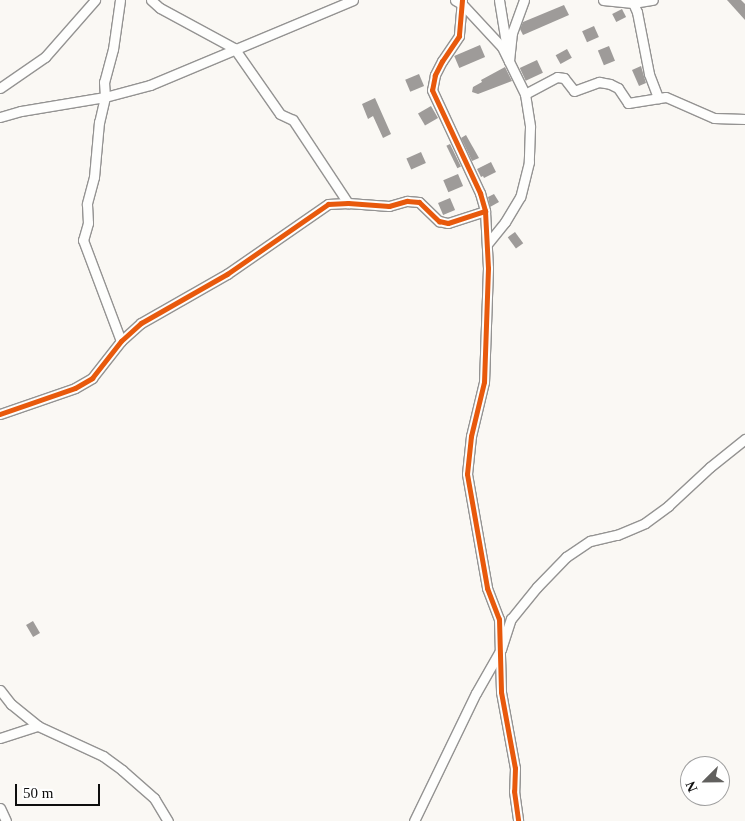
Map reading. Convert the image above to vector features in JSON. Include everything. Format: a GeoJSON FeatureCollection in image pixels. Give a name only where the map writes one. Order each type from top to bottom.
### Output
{"type":"FeatureCollection","features":[{"type":"Feature","properties":{"kind":"street"},"geometry":{"type":"LineString","coordinates":[[0,88],[45,57],[95,0]]}},
{"type":"Feature","properties":{"kind":"street"},"geometry":{"type":"LineString","coordinates":[[120,0],[113,49],[104,82],[105,96],[99,122],[94,177],[87,204],[88,223],[84,240],[121,341]]}},
{"type":"Feature","properties":{"kind":"street"},"geometry":{"type":"LineString","coordinates":[[151,0],[160,8],[234,48],[280,114],[293,120],[348,203]]}},
{"type":"Feature","properties":{"kind":"street"},"geometry":{"type":"LineString","coordinates":[[0,117],[20,111],[105,96],[150,85],[234,48],[353,0]]}},
{"type":"Feature","properties":{"kind":"street"},"geometry":{"type":"LineString","coordinates":[[499,0],[508,62]]}},
{"type":"Feature","properties":{"kind":"street"},"geometry":{"type":"LineString","coordinates":[[508,62],[512,33],[524,0]]}},
{"type":"Feature","properties":{"kind":"street"},"geometry":{"type":"LineString","coordinates":[[603,0],[633,3],[653,0]]}},
{"type":"Feature","properties":{"kind":"street"},"geometry":{"type":"LineString","coordinates":[[460,1],[502,47],[525,94],[530,127],[526,171],[520,197],[505,222],[488,243]]}},
{"type":"Feature","properties":{"kind":"street"},"geometry":{"type":"LineString","coordinates":[[460,1],[459,36],[435,74],[432,90],[480,193],[485,211],[488,243],[484,382],[471,436],[467,474],[487,588],[499,618],[501,692],[514,768],[514,791],[518,821]]}},
{"type":"Feature","properties":{"kind":"street"},"geometry":{"type":"LineString","coordinates":[[633,3],[637,12],[649,74],[658,98]]}},
{"type":"Feature","properties":{"kind":"street"},"geometry":{"type":"LineString","coordinates":[[525,94],[557,77],[564,78],[574,91],[599,82],[618,88],[628,103],[666,97],[707,115],[731,120],[745,126]]}},
{"type":"Feature","properties":{"kind":"street"},"geometry":{"type":"LineString","coordinates":[[731,120],[745,119]]}},
{"type":"Feature","properties":{"kind":"street"},"geometry":{"type":"LineString","coordinates":[[0,414],[75,388],[92,378],[121,341],[141,323],[227,274],[319,208],[328,204],[348,203],[389,206],[407,201],[419,202],[439,221],[448,223],[485,211]]}},
{"type":"Feature","properties":{"kind":"street"},"geometry":{"type":"LineString","coordinates":[[414,821],[476,693],[501,649],[511,619],[566,557],[590,541],[617,535],[645,523],[668,506],[710,467],[745,439]]}},
{"type":"Feature","properties":{"kind":"street"},"geometry":{"type":"LineString","coordinates":[[0,690],[11,704],[38,726],[103,756],[122,770],[154,798],[168,821]]}},
{"type":"Feature","properties":{"kind":"street"},"geometry":{"type":"LineString","coordinates":[[0,738],[38,726]]}},
{"type":"Feature","properties":{"kind":"street"},"geometry":{"type":"LineString","coordinates":[[0,808],[6,821]]}},
{"type":"Feature","properties":{"kind":"building"},"geometry":{"type":"Polygon","coordinates":[[[727,0],[741,0],[745,4],[745,20],[727,0]]]}},
{"type":"Feature","properties":{"kind":"building"},"geometry":{"type":"Polygon","coordinates":[[[564,5],[569,15],[523,35],[520,29],[523,22],[564,5]]]}},
{"type":"Feature","properties":{"kind":"building"},"geometry":{"type":"Polygon","coordinates":[[[622,9],[626,17],[616,22],[612,14],[622,9]]]}},
{"type":"Feature","properties":{"kind":"building"},"geometry":{"type":"Polygon","coordinates":[[[594,26],[599,37],[587,42],[582,31],[594,26]]]}},
{"type":"Feature","properties":{"kind":"building"},"geometry":{"type":"Polygon","coordinates":[[[480,45],[485,57],[459,68],[454,56],[480,45]]]}},
{"type":"Feature","properties":{"kind":"building"},"geometry":{"type":"Polygon","coordinates":[[[609,46],[615,61],[604,65],[598,50],[609,46]]]}},
{"type":"Feature","properties":{"kind":"building"},"geometry":{"type":"Polygon","coordinates":[[[567,49],[572,58],[560,64],[556,55],[567,49]]]}},
{"type":"Feature","properties":{"kind":"building"},"geometry":{"type":"Polygon","coordinates":[[[537,60],[543,73],[526,81],[520,68],[537,60]]]}},
{"type":"Feature","properties":{"kind":"building"},"geometry":{"type":"Polygon","coordinates":[[[641,66],[646,83],[639,86],[632,70],[641,66]]]}},
{"type":"Feature","properties":{"kind":"building"},"geometry":{"type":"Polygon","coordinates":[[[505,67],[512,81],[478,94],[472,92],[473,87],[482,82],[481,80],[505,67]]]}},
{"type":"Feature","properties":{"kind":"building"},"geometry":{"type":"Polygon","coordinates":[[[419,74],[424,86],[410,92],[405,80],[419,74]]]}},
{"type":"Feature","properties":{"kind":"building"},"geometry":{"type":"Polygon","coordinates":[[[375,98],[391,134],[383,138],[373,116],[368,119],[362,104],[375,98]]]}},
{"type":"Feature","properties":{"kind":"building"},"geometry":{"type":"Polygon","coordinates":[[[431,106],[438,118],[425,126],[418,114],[431,106]]]}},
{"type":"Feature","properties":{"kind":"building"},"geometry":{"type":"Polygon","coordinates":[[[466,135],[479,158],[472,161],[461,138],[466,135]]]}},
{"type":"Feature","properties":{"kind":"building"},"geometry":{"type":"Polygon","coordinates":[[[450,144],[461,166],[457,168],[446,146],[450,144]]]}},
{"type":"Feature","properties":{"kind":"building"},"geometry":{"type":"Polygon","coordinates":[[[421,152],[426,163],[411,169],[406,159],[421,152]]]}},
{"type":"Feature","properties":{"kind":"building"},"geometry":{"type":"Polygon","coordinates":[[[491,162],[496,172],[484,178],[483,176],[481,177],[477,169],[491,162]]]}},
{"type":"Feature","properties":{"kind":"building"},"geometry":{"type":"Polygon","coordinates":[[[458,174],[463,186],[448,192],[443,180],[458,174]]]}},
{"type":"Feature","properties":{"kind":"building"},"geometry":{"type":"Polygon","coordinates":[[[494,194],[499,202],[490,207],[488,197],[494,194]]]}},
{"type":"Feature","properties":{"kind":"building"},"geometry":{"type":"Polygon","coordinates":[[[450,198],[455,210],[443,215],[438,203],[450,198]]]}},
{"type":"Feature","properties":{"kind":"building"},"geometry":{"type":"Polygon","coordinates":[[[515,232],[523,243],[516,249],[508,237],[515,232]]]}},
{"type":"Feature","properties":{"kind":"building"},"geometry":{"type":"Polygon","coordinates":[[[33,621],[40,633],[33,637],[26,625],[33,621]]]}},
{"type":"Feature","properties":{"kind":"cycle path"},"geometry":{"type":"LineString","coordinates":[[462,0],[459,36],[442,61],[435,75],[432,90],[480,193],[485,211],[488,268],[484,382],[471,436],[467,474],[487,588],[499,619],[501,692],[515,768],[514,791],[518,821]]}},
{"type":"Feature","properties":{"kind":"cycle path"},"geometry":{"type":"LineString","coordinates":[[0,414],[75,388],[92,378],[121,341],[141,323],[227,274],[328,204],[348,203],[389,206],[407,201],[419,202],[439,221],[448,223],[485,211]]}}]}
